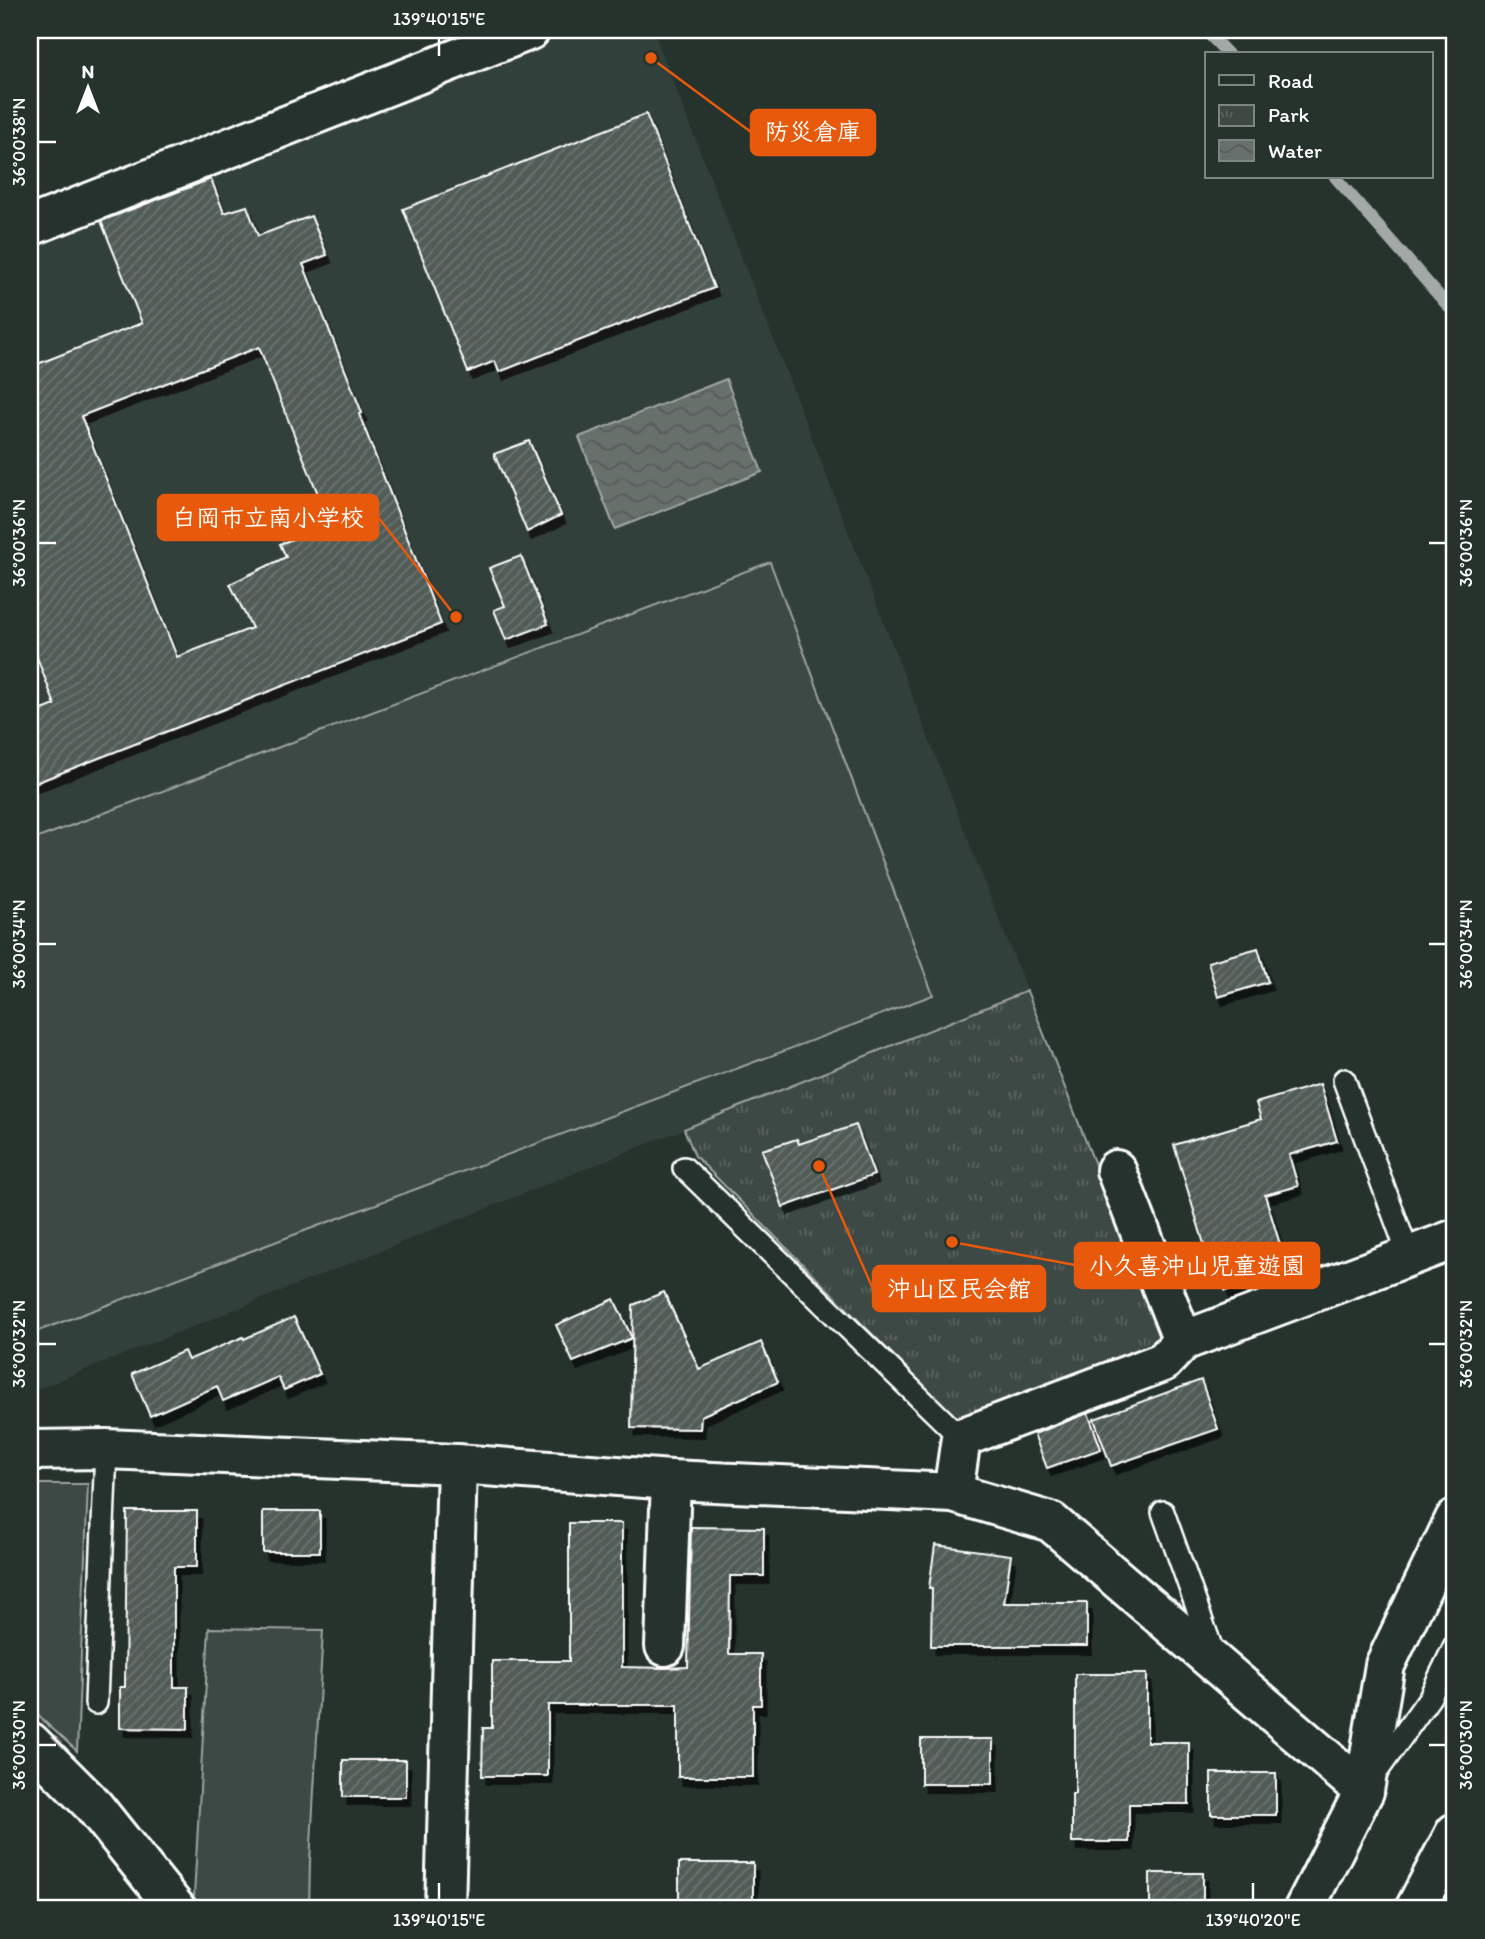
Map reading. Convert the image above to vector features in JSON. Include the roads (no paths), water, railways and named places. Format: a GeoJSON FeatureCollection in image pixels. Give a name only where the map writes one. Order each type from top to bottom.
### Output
{"type":"FeatureCollection","features":[{"type":"Feature","properties":{"kind":"main road"},"geometry":{"type":"LineString","coordinates":[[30,226],[530,30]]}},
{"type":"Feature","properties":{"kind":"main road"},"geometry":{"type":"LineString","coordinates":[[1116,1170],[1183,1340]]}},
{"type":"Feature","properties":{"kind":"main road"},"geometry":{"type":"LineString","coordinates":[[953,1493],[961,1438],[1163,1362],[1183,1340],[1455,1239]]}},
{"type":"Feature","properties":{"kind":"main road"},"geometry":{"type":"LineString","coordinates":[[30,1450],[106,1450],[457,1464],[670,1480],[953,1493],[1051,1522],[1364,1791]]}},
{"type":"Feature","properties":{"kind":"main road"},"geometry":{"type":"LineString","coordinates":[[445,1909],[457,1464]]}},
{"type":"Feature","properties":{"kind":"main road"},"geometry":{"type":"LineString","coordinates":[[665,1646],[670,1480]]}},
{"type":"Feature","properties":{"kind":"main road"},"geometry":{"type":"LineString","coordinates":[[1304,1909],[1364,1791],[1385,1665],[1455,1519]]}},
{"type":"Feature","properties":{"kind":"main road"},"geometry":{"type":"LineString","coordinates":[[30,1742],[93,1805],[177,1909]]}},
{"type":"Feature","properties":{"kind":"main road"},"geometry":{"type":"LineString","coordinates":[[1415,1909],[1455,1833]]}},
{"type":"Feature","properties":{"kind":"lane"},"geometry":{"type":"LineString","coordinates":[[1344,1080],[1409,1256]]}},
{"type":"Feature","properties":{"kind":"lane"},"geometry":{"type":"LineString","coordinates":[[684,1168],[961,1438]]}},
{"type":"Feature","properties":{"kind":"lane"},"geometry":{"type":"LineString","coordinates":[[96,1703],[106,1450]]}},
{"type":"Feature","properties":{"kind":"lane"},"geometry":{"type":"LineString","coordinates":[[1163,1512],[1217,1664]]}},
{"type":"Feature","properties":{"kind":"lane"},"geometry":{"type":"LineString","coordinates":[[1364,1791],[1430,1697],[1455,1645]]}},
{"type":"Feature","properties":{"kind":"water"},"geometry":{"type":"Polygon","coordinates":[[[726,379],[762,472],[615,529],[579,437],[726,379]]]}},
{"type":"Feature","properties":{"kind":"waterway"},"geometry":{"type":"LineString","coordinates":[[1205,30],[1226,52]]}},
{"type":"Feature","properties":{"kind":"waterway"},"geometry":{"type":"LineString","coordinates":[[1336,178],[1455,314]]}},
{"type":"Feature","properties":{"kind":"place","name":"防災倉庫"},"geometry":{"type":"Point","coordinates":[651,58]}},
{"type":"Feature","properties":{"kind":"place","name":"白岡市立南小学校"},"geometry":{"type":"Point","coordinates":[456,617]}},
{"type":"Feature","properties":{"kind":"place","name":"沖山区民会館"},"geometry":{"type":"Point","coordinates":[819,1166]}},
{"type":"Feature","properties":{"kind":"place","name":"小久喜沖山児童遊園"},"geometry":{"type":"Point","coordinates":[952,1242]}}]}
